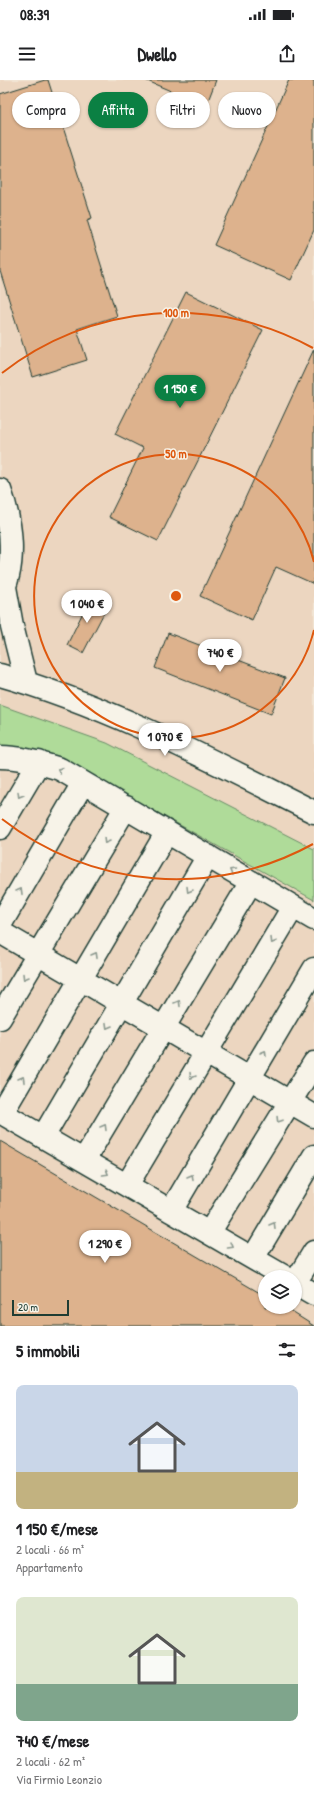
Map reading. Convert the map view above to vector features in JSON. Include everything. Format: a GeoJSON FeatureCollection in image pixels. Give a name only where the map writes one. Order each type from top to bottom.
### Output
{"type":"FeatureCollection","features":[{"type":"Feature","properties":{"kind":"street"},"geometry":{"type":"LineString","coordinates":[[0,490],[10,529],[10,559],[3,592],[26,682]]}},
{"type":"Feature","properties":{"kind":"street"},"geometry":{"type":"LineString","coordinates":[[0,666],[12,626]]}},
{"type":"Feature","properties":{"kind":"street"},"geometry":{"type":"LineString","coordinates":[[0,675],[26,682],[89,706],[187,748],[314,812]]}},
{"type":"Feature","properties":{"kind":"street"},"geometry":{"type":"LineString","coordinates":[[0,757],[14,757],[39,762],[60,769],[314,919]]}},
{"type":"Feature","properties":{"kind":"street"},"geometry":{"type":"LineString","coordinates":[[0,828],[39,762]]}},
{"type":"Feature","properties":{"kind":"street"},"geometry":{"type":"LineString","coordinates":[[0,925],[83,782]]}},
{"type":"Feature","properties":{"kind":"street"},"geometry":{"type":"LineString","coordinates":[[0,1018],[126,808]]}},
{"type":"Feature","properties":{"kind":"street"},"geometry":{"type":"LineString","coordinates":[[167,832],[1,1112],[273,1270]]}},
{"type":"Feature","properties":{"kind":"street"},"geometry":{"type":"LineString","coordinates":[[43,1137],[208,856]]}},
{"type":"Feature","properties":{"kind":"street"},"geometry":{"type":"LineString","coordinates":[[84,1160],[251,882]]}},
{"type":"Feature","properties":{"kind":"street"},"geometry":{"type":"LineString","coordinates":[[127,1185],[294,907]]}},
{"type":"Feature","properties":{"kind":"street"},"geometry":{"type":"LineString","coordinates":[[0,932],[314,1116]]}},
{"type":"Feature","properties":{"kind":"street"},"geometry":{"type":"LineString","coordinates":[[171,1211],[314,969]]}},
{"type":"Feature","properties":{"kind":"street"},"geometry":{"type":"LineString","coordinates":[[209,1233],[314,1063]]}},
{"type":"Feature","properties":{"kind":"street"},"geometry":{"type":"LineString","coordinates":[[253,1258],[314,1156]]}},
{"type":"Feature","properties":{"kind":"street"},"geometry":{"type":"LineString","coordinates":[[314,1252],[295,1282],[314,1294]]}},
{"type":"Feature","properties":{"kind":"shaded area"},"geometry":{"type":"Polygon","coordinates":[[[0,80],[314,80],[314,1326],[0,1326],[0,80]]]}},
{"type":"Feature","properties":{"kind":"green space"},"geometry":{"type":"Polygon","coordinates":[[[0,705],[107,743],[314,849],[314,900],[65,761],[35,750],[0,747],[0,705]]]}},
{"type":"Feature","properties":{"kind":"building"},"geometry":{"type":"Polygon","coordinates":[[[48,80],[52,92],[12,92],[12,128],[63,128],[92,218],[87,220],[117,316],[77,329],[87,360],[33,377],[0,271],[0,94],[48,80]]]}},
{"type":"Feature","properties":{"kind":"building"},"geometry":{"type":"Polygon","coordinates":[[[145,80],[216,80],[210,96],[210,92],[173,92],[145,80]]]}},
{"type":"Feature","properties":{"kind":"building"},"geometry":{"type":"Polygon","coordinates":[[[289,80],[314,80],[314,230],[291,280],[214,245],[267,128],[276,128],[276,109],[289,80]]]}},
{"type":"Feature","properties":{"kind":"building"},"geometry":{"type":"Polygon","coordinates":[[[186,292],[263,330],[158,541],[109,517],[143,448],[115,434],[186,292]]]}},
{"type":"Feature","properties":{"kind":"building"},"geometry":{"type":"Polygon","coordinates":[[[314,349],[314,584],[276,567],[252,620],[200,596],[314,349]]]}},
{"type":"Feature","properties":{"kind":"building"},"geometry":{"type":"Polygon","coordinates":[[[91,596],[108,605],[83,653],[67,645],[91,596]]]}},
{"type":"Feature","properties":{"kind":"building"},"geometry":{"type":"Polygon","coordinates":[[[168,633],[285,678],[271,714],[155,668],[168,633]]]}},
{"type":"Feature","properties":{"kind":"building"},"geometry":{"type":"Polygon","coordinates":[[[0,1141],[258,1292],[258,1314],[295,1314],[314,1326],[0,1326],[0,1141]]]}}]}
